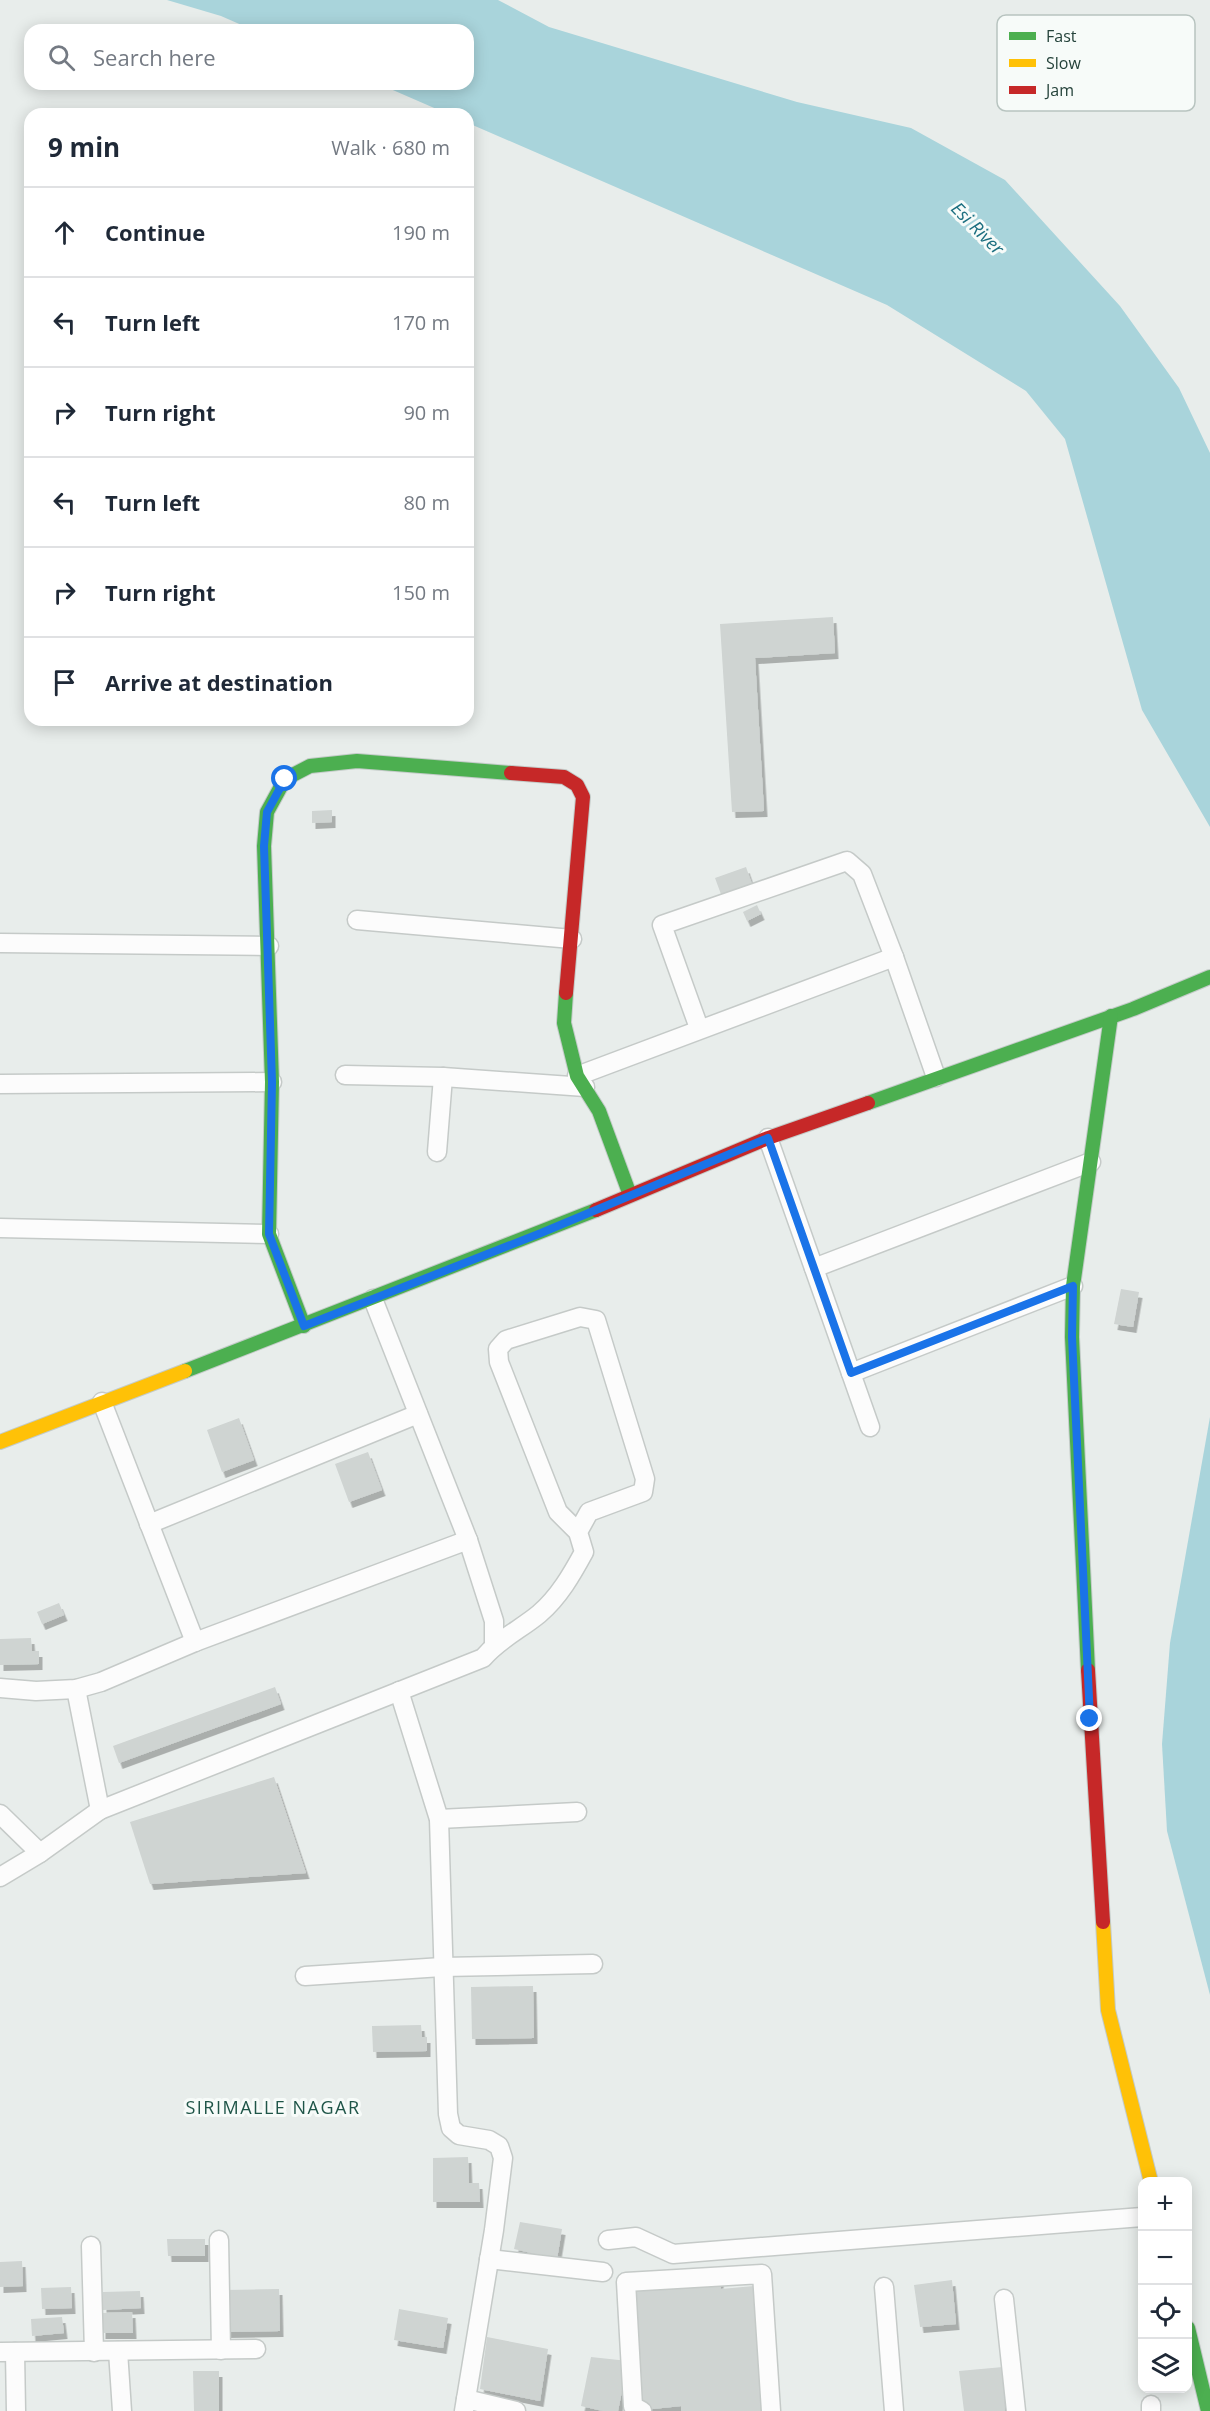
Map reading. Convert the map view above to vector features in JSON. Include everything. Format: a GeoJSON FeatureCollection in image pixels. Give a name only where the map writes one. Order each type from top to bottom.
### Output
{"type":"FeatureCollection","features":[{"type":"Feature","properties":{"kind":"street"},"geometry":{"type":"LineString","coordinates":[[304,1326],[269,1234],[272,1082],[264,846],[267,812],[285,779],[310,766],[357,761],[564,777],[577,785],[583,797],[564,1023],[581,1082],[599,1111],[630,1195]]}},
{"type":"Feature","properties":{"kind":"street"},"geometry":{"type":"LineString","coordinates":[[699,1029],[662,926],[848,861],[862,874],[936,1077]]}},
{"type":"Feature","properties":{"kind":"street"},"geometry":{"type":"LineString","coordinates":[[357,920],[572,939]]}},
{"type":"Feature","properties":{"kind":"street"},"geometry":{"type":"LineString","coordinates":[[0,943],[268,946]]}},
{"type":"Feature","properties":{"kind":"street"},"geometry":{"type":"LineString","coordinates":[[345,1075],[581,1082],[699,1029],[894,957]]}},
{"type":"Feature","properties":{"kind":"street"},"geometry":{"type":"LineString","coordinates":[[0,1442],[373,1299],[768,1138],[1133,1009],[1210,977]]}},
{"type":"Feature","properties":{"kind":"street"},"geometry":{"type":"LineString","coordinates":[[1111,1016],[1073,1286],[1073,1349],[1089,1696],[1108,2010],[1150,2177]]}},
{"type":"Feature","properties":{"kind":"street"},"geometry":{"type":"LineString","coordinates":[[437,1152],[443,1077]]}},
{"type":"Feature","properties":{"kind":"street"},"geometry":{"type":"LineString","coordinates":[[0,1084],[272,1082]]}},
{"type":"Feature","properties":{"kind":"street"},"geometry":{"type":"LineString","coordinates":[[768,1138],[870,1427]]}},
{"type":"Feature","properties":{"kind":"street"},"geometry":{"type":"LineString","coordinates":[[814,1268],[1091,1162]]}},
{"type":"Feature","properties":{"kind":"street"},"geometry":{"type":"LineString","coordinates":[[0,1228],[269,1234]]}},
{"type":"Feature","properties":{"kind":"street"},"geometry":{"type":"LineString","coordinates":[[851,1373],[1073,1286]]}},
{"type":"Feature","properties":{"kind":"street"},"geometry":{"type":"LineString","coordinates":[[373,1299],[468,1540],[494,1621],[494,1645]]}},
{"type":"Feature","properties":{"kind":"street"},"geometry":{"type":"LineString","coordinates":[[0,1877],[40,1853],[100,1810],[483,1658],[494,1645],[539,1614],[570,1579],[584,1552],[578,1532],[558,1512],[499,1362],[498,1349],[506,1340],[580,1317],[596,1320],[645,1479],[643,1492],[589,1512],[578,1532]]}},
{"type":"Feature","properties":{"kind":"street"},"geometry":{"type":"LineString","coordinates":[[102,1402],[195,1642]]}},
{"type":"Feature","properties":{"kind":"street"},"geometry":{"type":"LineString","coordinates":[[149,1524],[418,1414]]}},
{"type":"Feature","properties":{"kind":"street"},"geometry":{"type":"LineString","coordinates":[[0,1688],[36,1691],[76,1689],[101,1682],[195,1642],[468,1540]]}},
{"type":"Feature","properties":{"kind":"street"},"geometry":{"type":"LineString","coordinates":[[76,1689],[100,1810]]}},
{"type":"Feature","properties":{"kind":"street"},"geometry":{"type":"LineString","coordinates":[[399,1691],[439,1819],[441,1967],[448,2114],[451,2127],[459,2135],[489,2140],[499,2146],[503,2158],[465,2405],[516,2411]]}},
{"type":"Feature","properties":{"kind":"street"},"geometry":{"type":"LineString","coordinates":[[439,1819],[576,1812]]}},
{"type":"Feature","properties":{"kind":"street"},"geometry":{"type":"LineString","coordinates":[[0,1814],[40,1853]]}},
{"type":"Feature","properties":{"kind":"street"},"geometry":{"type":"LineString","coordinates":[[305,1976],[441,1967],[593,1964]]}},
{"type":"Feature","properties":{"kind":"street"},"geometry":{"type":"LineString","coordinates":[[608,2240],[636,2237],[673,2254],[1138,2217]]}},
{"type":"Feature","properties":{"kind":"street"},"geometry":{"type":"LineString","coordinates":[[219,2240],[221,2350]]}},
{"type":"Feature","properties":{"kind":"street"},"geometry":{"type":"LineString","coordinates":[[91,2246],[94,2352]]}},
{"type":"Feature","properties":{"kind":"street"},"geometry":{"type":"LineString","coordinates":[[489,2259],[603,2272]]}},
{"type":"Feature","properties":{"kind":"street"},"geometry":{"type":"LineString","coordinates":[[642,2411],[633,2406],[626,2282],[762,2274],[771,2411]]}},
{"type":"Feature","properties":{"kind":"street"},"geometry":{"type":"LineString","coordinates":[[884,2288],[894,2411]]}},
{"type":"Feature","properties":{"kind":"street"},"geometry":{"type":"LineString","coordinates":[[1004,2300],[1016,2411]]}},
{"type":"Feature","properties":{"kind":"street"},"geometry":{"type":"LineString","coordinates":[[1191,2339],[1208,2411]]}},
{"type":"Feature","properties":{"kind":"street"},"geometry":{"type":"LineString","coordinates":[[16,2411],[7,2352],[256,2349]]}},
{"type":"Feature","properties":{"kind":"street"},"geometry":{"type":"LineString","coordinates":[[118,2351],[122,2411]]}},
{"type":"Feature","properties":{"kind":"water","name":"Esi River"},"geometry":{"type":"Polygon","coordinates":[[[167,0],[498,0],[549,27],[797,102],[911,128],[1005,180],[1120,306],[1179,388],[1210,453],[1210,827],[1142,710],[1065,439],[1026,391],[887,305],[474,126],[474,108],[434,108],[393,90],[474,90],[474,24],[239,24],[221,16],[167,0]]]}},
{"type":"Feature","properties":{"kind":"water"},"geometry":{"type":"Polygon","coordinates":[[[1210,1417],[1210,1995],[1167,1831],[1162,1744],[1170,1643],[1210,1417]]]}},
{"type":"Feature","properties":{"kind":"building"},"geometry":{"type":"Polygon","coordinates":[[[833,617],[835,653],[755,658],[764,811],[732,812],[720,624],[833,617]]]}},
{"type":"Feature","properties":{"kind":"building"},"geometry":{"type":"Polygon","coordinates":[[[332,810],[332,822],[312,823],[312,811],[332,810]]]}},
{"type":"Feature","properties":{"kind":"building"},"geometry":{"type":"Polygon","coordinates":[[[746,867],[753,887],[722,897],[715,878],[746,867]]]}},
{"type":"Feature","properties":{"kind":"building"},"geometry":{"type":"Polygon","coordinates":[[[757,905],[761,914],[747,921],[743,912],[757,905]]]}},
{"type":"Feature","properties":{"kind":"building"},"geometry":{"type":"Polygon","coordinates":[[[1121,1289],[1139,1292],[1133,1327],[1114,1324],[1121,1289]]]}},
{"type":"Feature","properties":{"kind":"building"},"geometry":{"type":"Polygon","coordinates":[[[239,1418],[254,1460],[222,1472],[207,1430],[239,1418]]]}},
{"type":"Feature","properties":{"kind":"building"},"geometry":{"type":"Polygon","coordinates":[[[368,1452],[382,1490],[349,1502],[335,1464],[368,1452]]]}},
{"type":"Feature","properties":{"kind":"building"},"geometry":{"type":"Polygon","coordinates":[[[59,1603],[64,1615],[42,1624],[37,1612],[59,1603]]]}},
{"type":"Feature","properties":{"kind":"building"},"geometry":{"type":"Polygon","coordinates":[[[31,1638],[32,1651],[39,1651],[39,1664],[0,1665],[0,1639],[31,1638]]]}},
{"type":"Feature","properties":{"kind":"building"},"geometry":{"type":"Polygon","coordinates":[[[275,1687],[281,1704],[119,1763],[113,1746],[275,1687]]]}},
{"type":"Feature","properties":{"kind":"building"},"geometry":{"type":"Polygon","coordinates":[[[274,1777],[306,1873],[150,1884],[130,1822],[274,1777]]]}},
{"type":"Feature","properties":{"kind":"building"},"geometry":{"type":"Polygon","coordinates":[[[533,1986],[534,2038],[472,2039],[471,1987],[533,1986]]]}},
{"type":"Feature","properties":{"kind":"building"},"geometry":{"type":"Polygon","coordinates":[[[421,2025],[422,2037],[427,2037],[427,2051],[373,2052],[372,2026],[421,2025]]]}},
{"type":"Feature","properties":{"kind":"building"},"geometry":{"type":"Polygon","coordinates":[[[468,2157],[469,2183],[479,2183],[480,2202],[433,2202],[433,2158],[468,2157]]]}},
{"type":"Feature","properties":{"kind":"building"},"geometry":{"type":"Polygon","coordinates":[[[520,2222],[562,2229],[557,2259],[514,2249],[520,2222]]]}},
{"type":"Feature","properties":{"kind":"building"},"geometry":{"type":"Polygon","coordinates":[[[167,2239],[205,2239],[205,2256],[168,2256],[167,2239]]]}},
{"type":"Feature","properties":{"kind":"building"},"geometry":{"type":"Polygon","coordinates":[[[22,2261],[23,2286],[0,2287],[0,2262],[22,2261]]]}},
{"type":"Feature","properties":{"kind":"building"},"geometry":{"type":"Polygon","coordinates":[[[720,2280],[721,2289],[754,2286],[765,2411],[681,2411],[681,2406],[643,2410],[635,2286],[720,2280]]]}},
{"type":"Feature","properties":{"kind":"building"},"geometry":{"type":"Polygon","coordinates":[[[952,2280],[956,2324],[920,2327],[914,2285],[952,2280]]]}},
{"type":"Feature","properties":{"kind":"building"},"geometry":{"type":"Polygon","coordinates":[[[71,2287],[72,2308],[42,2309],[41,2288],[71,2287]]]}},
{"type":"Feature","properties":{"kind":"building"},"geometry":{"type":"Polygon","coordinates":[[[279,2289],[280,2331],[223,2332],[223,2290],[279,2289]]]}},
{"type":"Feature","properties":{"kind":"building"},"geometry":{"type":"Polygon","coordinates":[[[140,2291],[141,2308],[103,2310],[103,2292],[140,2291]]]}},
{"type":"Feature","properties":{"kind":"building"},"geometry":{"type":"Polygon","coordinates":[[[399,2309],[448,2318],[443,2348],[394,2340],[399,2309]]]}},
{"type":"Feature","properties":{"kind":"building"},"geometry":{"type":"Polygon","coordinates":[[[132,2312],[133,2333],[102,2333],[102,2313],[132,2312]]]}},
{"type":"Feature","properties":{"kind":"building"},"geometry":{"type":"Polygon","coordinates":[[[62,2317],[64,2333],[32,2336],[31,2319],[62,2317]]]}},
{"type":"Feature","properties":{"kind":"building"},"geometry":{"type":"Polygon","coordinates":[[[487,2337],[548,2349],[540,2401],[480,2389],[487,2337]]]}},
{"type":"Feature","properties":{"kind":"building"},"geometry":{"type":"Polygon","coordinates":[[[591,2357],[628,2361],[618,2411],[603,2411],[581,2406],[591,2357]]]}},
{"type":"Feature","properties":{"kind":"building"},"geometry":{"type":"Polygon","coordinates":[[[1003,2367],[1005,2411],[964,2411],[959,2371],[1003,2367]]]}},
{"type":"Feature","properties":{"kind":"building"},"geometry":{"type":"Polygon","coordinates":[[[193,2371],[219,2371],[219,2411],[194,2411],[193,2371]]]}},
{"type":"Feature","properties":{"kind":"traffic: fast"},"geometry":{"type":"LineString","coordinates":[[304,1326],[269,1234],[272,1082],[264,846],[267,812],[285,779],[310,766],[357,761],[511,773]]}},
{"type":"Feature","properties":{"kind":"traffic: fast"},"geometry":{"type":"LineString","coordinates":[[868,1103],[1133,1009],[1210,977]]}},
{"type":"Feature","properties":{"kind":"traffic: fast"},"geometry":{"type":"LineString","coordinates":[[566,993],[564,1023],[577,1076],[599,1111],[630,1195]]}},
{"type":"Feature","properties":{"kind":"traffic: fast"},"geometry":{"type":"LineString","coordinates":[[1088,1670],[1072,1337],[1073,1286],[1111,1016]]}},
{"type":"Feature","properties":{"kind":"traffic: fast"},"geometry":{"type":"LineString","coordinates":[[185,1371],[596,1210]]}},
{"type":"Feature","properties":{"kind":"traffic: fast"},"geometry":{"type":"LineString","coordinates":[[1191,2339],[1208,2411]]}},
{"type":"Feature","properties":{"kind":"traffic: slow"},"geometry":{"type":"LineString","coordinates":[[0,1442],[185,1371]]}},
{"type":"Feature","properties":{"kind":"traffic: slow"},"geometry":{"type":"LineString","coordinates":[[1103,1922],[1108,2010],[1150,2177]]}},
{"type":"Feature","properties":{"kind":"traffic: jam"},"geometry":{"type":"LineString","coordinates":[[511,773],[564,777],[577,785],[583,797],[566,993]]}},
{"type":"Feature","properties":{"kind":"traffic: jam"},"geometry":{"type":"LineString","coordinates":[[596,1210],[768,1138],[868,1103]]}},
{"type":"Feature","properties":{"kind":"traffic: jam"},"geometry":{"type":"LineString","coordinates":[[1088,1670],[1103,1922]]}},
{"type":"Feature","properties":{"kind":"district","name":"SIRIMALLE NAGAR"},"geometry":{"type":"Point","coordinates":[273,2107]}},
{"type":"Feature","properties":{"kind":"route"},"geometry":{"type":"LineString","coordinates":[[285,779],[267,812],[264,846],[272,1082],[269,1234],[304,1326],[541,1233],[768,1138],[851,1373],[1073,1286],[1072,1337],[1090,1719]]}}]}
